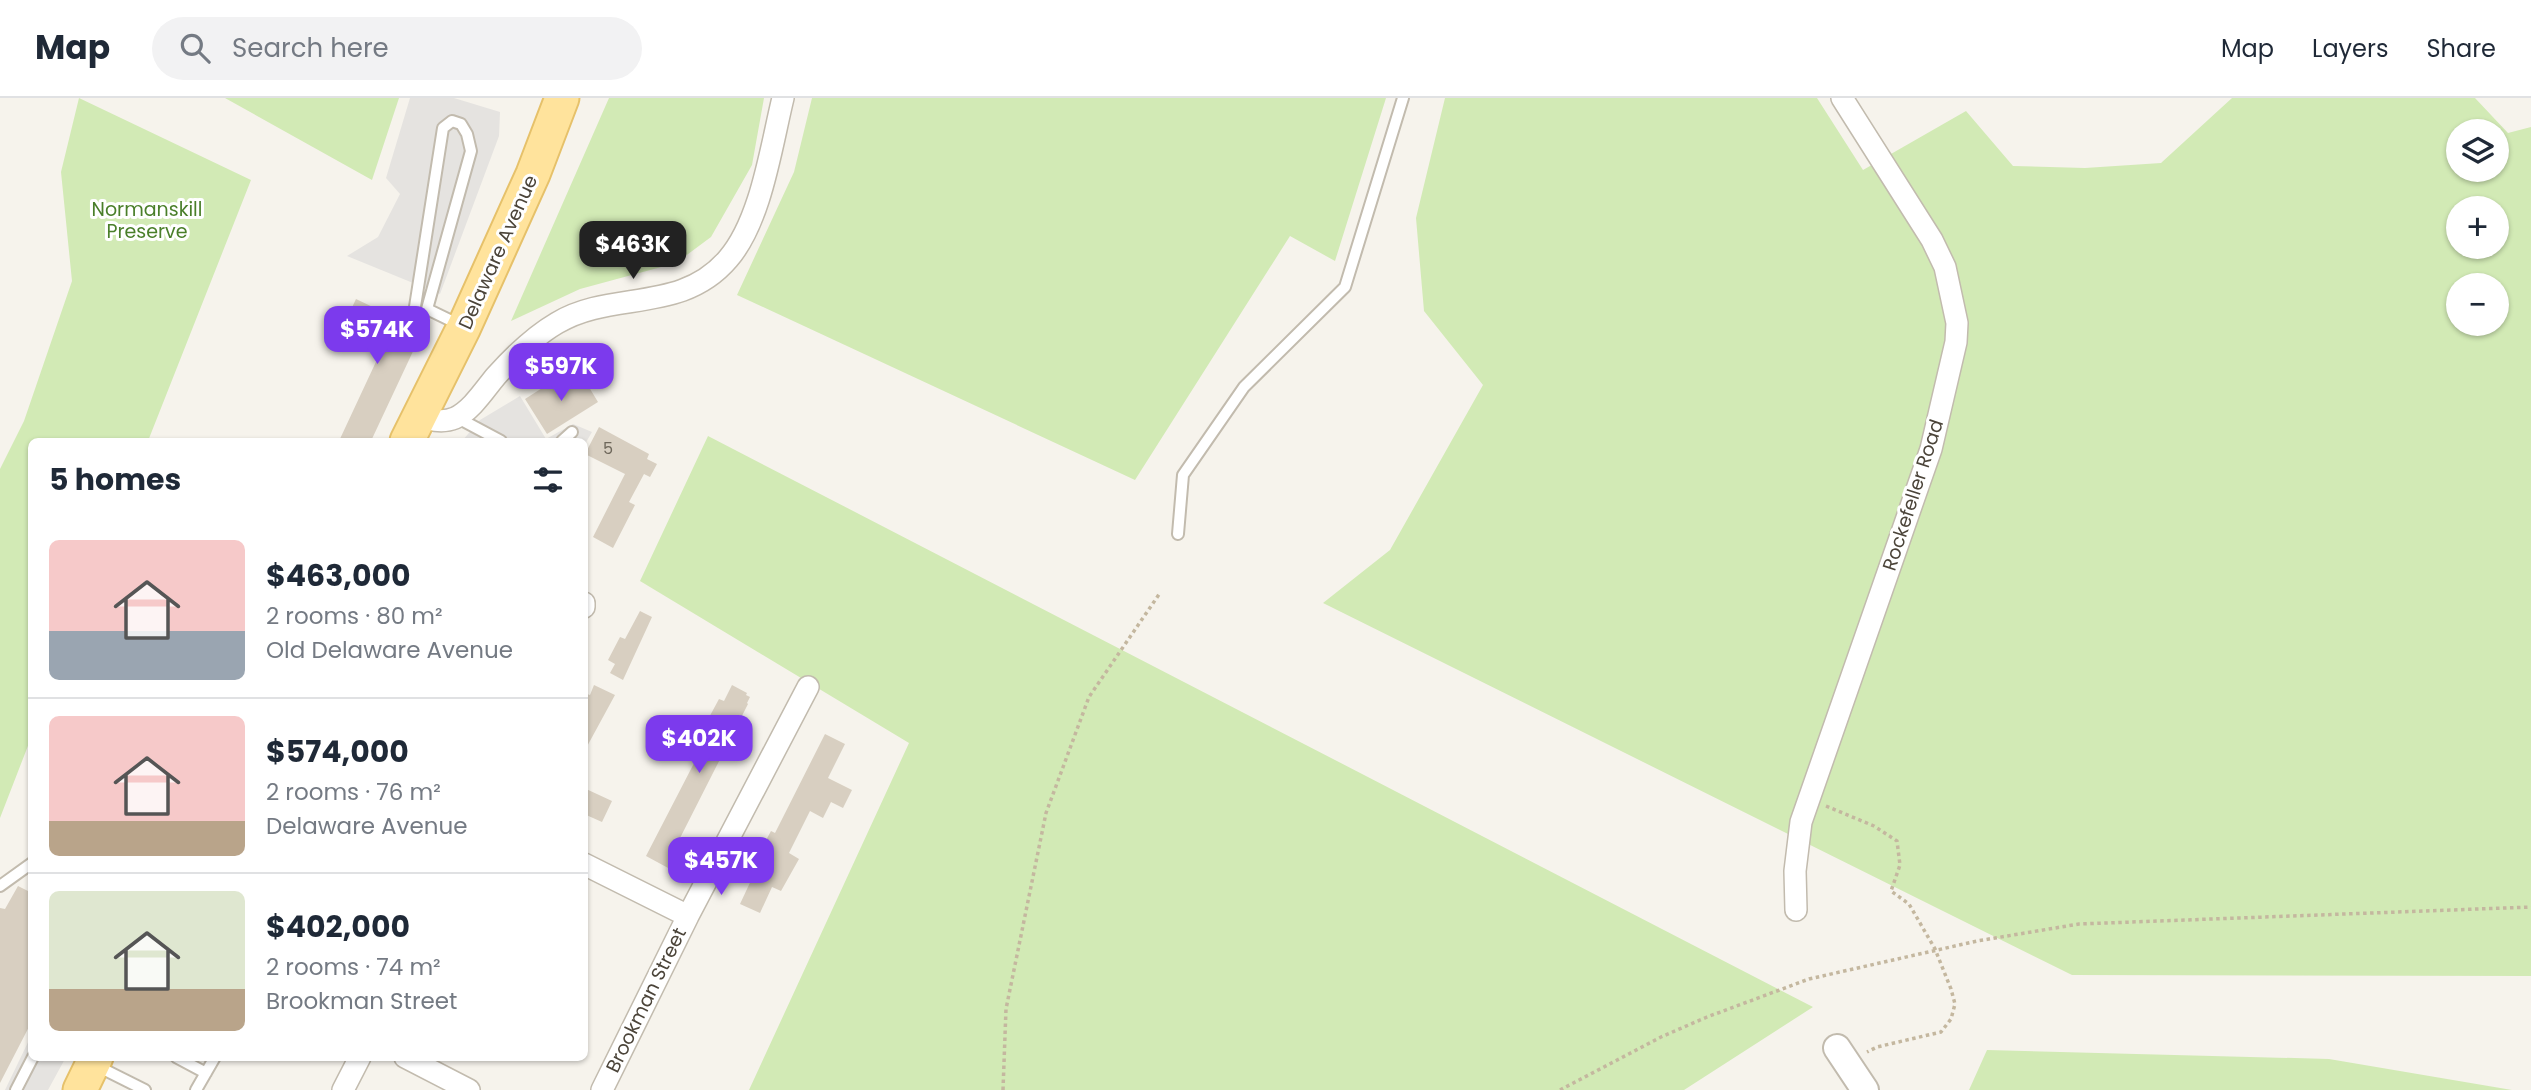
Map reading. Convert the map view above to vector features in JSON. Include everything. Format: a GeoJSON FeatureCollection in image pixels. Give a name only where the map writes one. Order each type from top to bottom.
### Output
{"type":"FeatureCollection","features":[{"type":"Feature","properties":{"kind":"main road","name":"Delaware Avenue"},"geometry":{"type":"LineString","coordinates":[[413,429],[464,327],[533,174],[562,98]]}},
{"type":"Feature","properties":{"kind":"street"},"geometry":{"type":"LineString","coordinates":[[413,429],[456,417],[530,342],[564,319],[594,308],[674,294],[693,286],[720,267],[736,249],[749,225],[783,98]]}},
{"type":"Feature","properties":{"kind":"street","name":"Rockefeller Road"},"geometry":{"type":"LineString","coordinates":[[1796,910],[1795,871],[1801,822],[1931,449],[1956,342],[1957,323],[1945,267],[1932,240],[1842,98]]}},
{"type":"Feature","properties":{"kind":"street","name":"Brookman Street"},"geometry":{"type":"LineString","coordinates":[[602,1090],[688,916],[808,687]]}},
{"type":"Feature","properties":{"kind":"street"},"geometry":{"type":"LineString","coordinates":[[588,866],[688,916]]}},
{"type":"Feature","properties":{"kind":"street"},"geometry":{"type":"LineString","coordinates":[[1841,1055],[1865,1090]]}},
{"type":"Feature","properties":{"kind":"street"},"geometry":{"type":"LineString","coordinates":[[343,1090],[358,1061]]}},
{"type":"Feature","properties":{"kind":"street"},"geometry":{"type":"LineString","coordinates":[[413,1061],[468,1090]]}},
{"type":"Feature","properties":{"kind":"lane"},"geometry":{"type":"LineString","coordinates":[[1178,534],[1183,475],[1244,387],[1345,288],[1403,98]]}},
{"type":"Feature","properties":{"kind":"lane"},"geometry":{"type":"LineString","coordinates":[[409,324],[414,313],[443,128],[452,121],[461,124],[467,134],[471,151],[427,309],[464,327]]}},
{"type":"Feature","properties":{"kind":"lane"},"geometry":{"type":"LineString","coordinates":[[456,417],[495,438]]}},
{"type":"Feature","properties":{"kind":"lane"},"geometry":{"type":"LineString","coordinates":[[565,438],[572,432]]}},
{"type":"Feature","properties":{"kind":"lane"},"geometry":{"type":"LineString","coordinates":[[0,886],[28,866]]}},
{"type":"Feature","properties":{"kind":"lane"},"geometry":{"type":"LineString","coordinates":[[16,1090],[31,1061]]}},
{"type":"Feature","properties":{"kind":"lane"},"geometry":{"type":"LineString","coordinates":[[184,1061],[206,1073]]}},
{"type":"Feature","properties":{"kind":"lane"},"geometry":{"type":"LineString","coordinates":[[196,1090],[213,1061]]}},
{"type":"Feature","properties":{"kind":"lane"},"geometry":{"type":"LineString","coordinates":[[90,1070],[145,1090]]}},
{"type":"Feature","properties":{"kind":"path"},"geometry":{"type":"LineString","coordinates":[[1003,1090],[1006,1009],[1046,813],[1089,697],[1160,593]]}},
{"type":"Feature","properties":{"kind":"path"},"geometry":{"type":"LineString","coordinates":[[1810,799],[1874,826],[1897,841],[1900,865],[1891,891],[1909,904],[1935,949],[1955,1004],[1951,1019],[1941,1032],[1841,1055]]}},
{"type":"Feature","properties":{"kind":"path"},"geometry":{"type":"LineString","coordinates":[[1560,1090],[1611,1061],[1706,1017],[1809,979],[1935,949],[2079,924],[2531,907]]}},
{"type":"Feature","properties":{"kind":"green space","name":"Normanskill Preserve"},"geometry":{"type":"Polygon","coordinates":[[[79,98],[251,180],[149,438],[28,438],[28,746],[0,818],[0,469],[24,421],[72,281],[61,172],[79,98]]]}},
{"type":"Feature","properties":{"kind":"green space"},"geometry":{"type":"Polygon","coordinates":[[[225,98],[399,98],[372,180],[225,98]]]}},
{"type":"Feature","properties":{"kind":"green space"},"geometry":{"type":"Polygon","coordinates":[[[609,98],[764,98],[752,165],[711,237],[676,263],[580,289],[511,321],[609,98]]]}},
{"type":"Feature","properties":{"kind":"green space"},"geometry":{"type":"Polygon","coordinates":[[[812,98],[1386,98],[1335,261],[1290,236],[1135,480],[737,295],[794,172],[812,98]]]}},
{"type":"Feature","properties":{"kind":"green space"},"geometry":{"type":"Polygon","coordinates":[[[1445,98],[1817,98],[1863,170],[1966,111],[2013,166],[2085,168],[2161,163],[2232,98],[2475,98],[2495,119],[2446,119],[2446,182],[2509,182],[2509,133],[2531,127],[2531,976],[2072,975],[1323,603],[1390,550],[1483,385],[1424,311],[1416,218],[1445,98]]]}},
{"type":"Feature","properties":{"kind":"green space"},"geometry":{"type":"Polygon","coordinates":[[[708,436],[1813,1007],[1684,1090],[749,1090],[909,743],[640,581],[708,436]]]}},
{"type":"Feature","properties":{"kind":"green space"},"geometry":{"type":"Polygon","coordinates":[[[1987,1050],[2329,1059],[2512,1090],[1969,1090],[1987,1050]]]}},
{"type":"Feature","properties":{"kind":"shaded area"},"geometry":{"type":"Polygon","coordinates":[[[410,98],[454,98],[500,112],[499,136],[440,294],[347,256],[378,237],[400,194],[386,178],[410,98]]]}},
{"type":"Feature","properties":{"kind":"shaded area"},"geometry":{"type":"Polygon","coordinates":[[[520,396],[545,438],[465,438],[480,420],[520,396]]]}},
{"type":"Feature","properties":{"kind":"shaded area"},"geometry":{"type":"Polygon","coordinates":[[[573,424],[592,432],[588,439],[548,438],[573,424]]]}},
{"type":"Feature","properties":{"kind":"shaded area"},"geometry":{"type":"Polygon","coordinates":[[[28,1042],[28,1061],[64,1061],[48,1090],[5,1090],[28,1042]]]}},
{"type":"Feature","properties":{"kind":"building"},"geometry":{"type":"Polygon","coordinates":[[[356,299],[402,321],[401,325],[405,331],[410,332],[416,327],[423,330],[372,438],[340,438],[381,351],[340,333],[356,299]]]}},
{"type":"Feature","properties":{"kind":"building"},"geometry":{"type":"Polygon","coordinates":[[[581,374],[598,402],[547,434],[525,399],[550,383],[555,391],[581,374]]]}},
{"type":"Feature","properties":{"kind":"building"},"geometry":{"type":"Polygon","coordinates":[[[599,427],[649,454],[647,459],[657,464],[650,477],[644,474],[629,502],[635,505],[613,548],[593,537],[625,474],[588,456],[588,448],[599,427]]]}},
{"type":"Feature","properties":{"kind":"building"},"geometry":{"type":"Polygon","coordinates":[[[640,611],[652,617],[623,680],[610,673],[615,664],[608,660],[620,637],[625,639],[640,611]]]}},
{"type":"Feature","properties":{"kind":"building"},"geometry":{"type":"Polygon","coordinates":[[[594,685],[615,695],[588,745],[588,694],[594,685]]]}},
{"type":"Feature","properties":{"kind":"building"},"geometry":{"type":"Polygon","coordinates":[[[732,685],[747,693],[750,697],[748,704],[678,842],[682,844],[670,869],[646,856],[706,740],[699,736],[719,699],[724,701],[732,685]]]}},
{"type":"Feature","properties":{"kind":"building"},"geometry":{"type":"Polygon","coordinates":[[[825,734],[845,744],[828,778],[852,790],[843,808],[831,802],[823,818],[810,811],[789,853],[799,859],[781,891],[772,887],[760,913],[740,904],[762,857],[758,855],[771,831],[775,833],[825,734]]]}},
{"type":"Feature","properties":{"kind":"building"},"geometry":{"type":"Polygon","coordinates":[[[588,790],[612,801],[602,822],[588,816],[588,790]]]}},
{"type":"Feature","properties":{"kind":"building"},"geometry":{"type":"Polygon","coordinates":[[[18,886],[28,891],[28,1029],[0,1083],[0,908],[5,909],[18,886]]]}}]}
